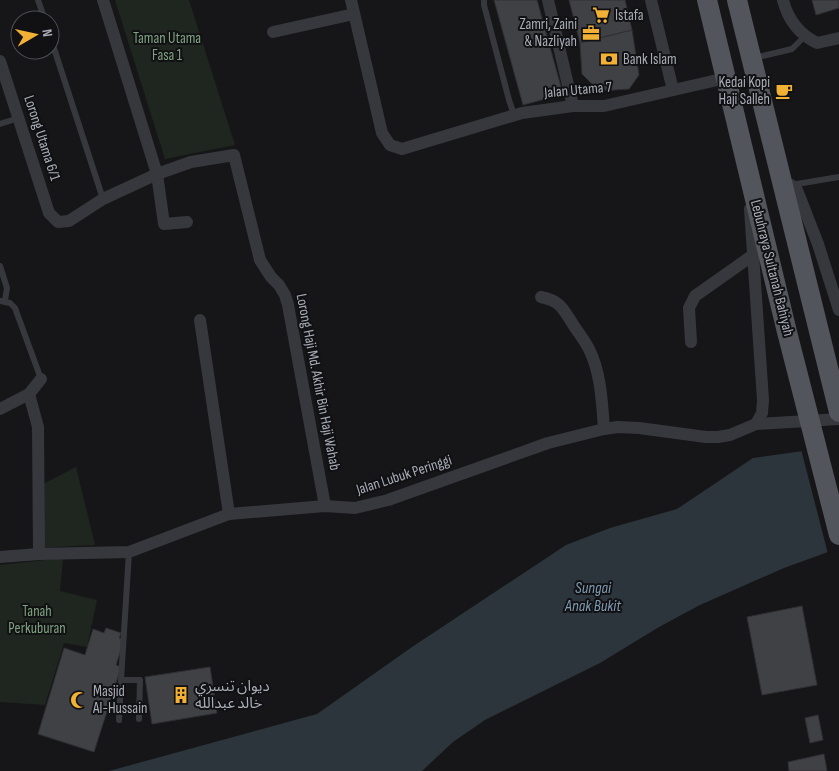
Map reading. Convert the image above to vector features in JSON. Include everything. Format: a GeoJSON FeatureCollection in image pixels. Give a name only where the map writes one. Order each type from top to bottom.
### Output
{"type":"FeatureCollection","features":[{"type":"Feature","properties":{"kind":"main road","name":"Lebuhraya Sultanah Bahiyah"},"geometry":{"type":"LineString","coordinates":[[707,0],[787,332],[839,535]]}},
{"type":"Feature","properties":{"kind":"main road","name":"Lebuhraya Sultanah Bahiyah"},"geometry":{"type":"LineString","coordinates":[[737,0],[787,185],[817,324],[839,412]]}},
{"type":"Feature","properties":{"kind":"street"},"geometry":{"type":"LineString","coordinates":[[103,0],[157,174],[164,224],[187,222]]}},
{"type":"Feature","properties":{"kind":"street","name":"Jalan Utama 7"},"geometry":{"type":"LineString","coordinates":[[351,0],[382,133],[390,145],[402,149],[514,115],[573,106],[604,106],[726,78]]}},
{"type":"Feature","properties":{"kind":"street"},"geometry":{"type":"LineString","coordinates":[[548,0],[573,106]]}},
{"type":"Feature","properties":{"kind":"street"},"geometry":{"type":"LineString","coordinates":[[651,0],[673,90]]}},
{"type":"Feature","properties":{"kind":"street"},"geometry":{"type":"LineString","coordinates":[[782,0],[795,27],[804,37],[817,44],[839,38]]}},
{"type":"Feature","properties":{"kind":"street"},"geometry":{"type":"LineString","coordinates":[[273,32],[354,14]]}},
{"type":"Feature","properties":{"kind":"street","name":"Lorong Utama 6/1"},"geometry":{"type":"LineString","coordinates":[[0,61],[49,214],[58,222],[69,221],[103,199]]}},
{"type":"Feature","properties":{"kind":"street","name":"Lorong Haji Md. Akhir Bin Haji Wahab"},"geometry":{"type":"LineString","coordinates":[[157,174],[191,162],[234,155],[260,260],[285,294],[288,305],[325,506]]}},
{"type":"Feature","properties":{"kind":"street"},"geometry":{"type":"LineString","coordinates":[[746,164],[764,400],[762,413],[756,424]]}},
{"type":"Feature","properties":{"kind":"street"},"geometry":{"type":"LineString","coordinates":[[103,199],[157,174]]}},
{"type":"Feature","properties":{"kind":"street"},"geometry":{"type":"LineString","coordinates":[[787,185],[797,190],[818,244],[839,310]]}},
{"type":"Feature","properties":{"kind":"street"},"geometry":{"type":"LineString","coordinates":[[691,342],[689,308],[695,296],[753,255]]}},
{"type":"Feature","properties":{"kind":"street"},"geometry":{"type":"LineString","coordinates":[[541,297],[554,299],[563,308],[589,349],[598,375],[602,395],[604,429]]}},
{"type":"Feature","properties":{"kind":"street"},"geometry":{"type":"LineString","coordinates":[[200,320],[230,514]]}},
{"type":"Feature","properties":{"kind":"street"},"geometry":{"type":"LineString","coordinates":[[0,409],[29,394],[41,379]]}},
{"type":"Feature","properties":{"kind":"street"},"geometry":{"type":"LineString","coordinates":[[29,394],[38,427],[39,554]]}},
{"type":"Feature","properties":{"kind":"street"},"geometry":{"type":"LineString","coordinates":[[756,424],[839,420]]}},
{"type":"Feature","properties":{"kind":"street","name":"Jalan Lubuk Peringgi"},"geometry":{"type":"LineString","coordinates":[[0,557],[129,552],[230,514],[325,506],[355,508],[388,500],[548,443],[604,429],[618,427],[639,428],[718,437],[730,435],[756,424]]}},
{"type":"Feature","properties":{"kind":"lane"},"geometry":{"type":"LineString","coordinates":[[484,0],[491,33],[514,115]]}},
{"type":"Feature","properties":{"kind":"lane"},"geometry":{"type":"LineString","coordinates":[[752,59],[792,49],[804,37]]}},
{"type":"Feature","properties":{"kind":"lane"},"geometry":{"type":"LineString","coordinates":[[58,60],[103,199]]}},
{"type":"Feature","properties":{"kind":"lane"},"geometry":{"type":"LineString","coordinates":[[0,124],[19,118]]}},
{"type":"Feature","properties":{"kind":"lane"},"geometry":{"type":"LineString","coordinates":[[787,185],[839,177]]}},
{"type":"Feature","properties":{"kind":"lane"},"geometry":{"type":"LineString","coordinates":[[0,266],[7,288],[2,300],[10,303],[15,308],[41,379]]}},
{"type":"Feature","properties":{"kind":"lane"},"geometry":{"type":"LineString","coordinates":[[120,720],[129,552]]}},
{"type":"Feature","properties":{"kind":"lane"},"geometry":{"type":"LineString","coordinates":[[121,680],[140,680],[140,719]]}},
{"type":"Feature","properties":{"kind":"green space","name":"Taman Utama Fasa 1"},"geometry":{"type":"Polygon","coordinates":[[[115,0],[189,0],[235,145],[165,159],[115,0]]]}},
{"type":"Feature","properties":{"kind":"green space"},"geometry":{"type":"Polygon","coordinates":[[[76,467],[95,545],[41,548],[43,484],[76,467]]]}},
{"type":"Feature","properties":{"kind":"green space","name":"Tanah Perkuburan"},"geometry":{"type":"Polygon","coordinates":[[[63,558],[60,591],[97,600],[87,647],[64,643],[45,705],[0,702],[0,565],[63,558]]]}},
{"type":"Feature","properties":{"kind":"water","name":"Sungai Anak Bukit"},"geometry":{"type":"Polygon","coordinates":[[[839,446],[839,548],[784,568],[700,605],[659,627],[600,663],[485,720],[453,742],[422,771],[109,771],[317,714],[412,647],[566,545],[610,528],[677,509],[753,458],[839,446]]]}},
{"type":"Feature","properties":{"kind":"pier"},"geometry":{"type":"Polygon","coordinates":[[[839,443],[839,551],[828,554],[801,449],[839,443]]]}},
{"type":"Feature","properties":{"kind":"building"},"geometry":{"type":"Polygon","coordinates":[[[494,0],[537,0],[563,94],[523,105],[494,0]]]}},
{"type":"Feature","properties":{"kind":"building","name":"Istafa"},"geometry":{"type":"Polygon","coordinates":[[[569,0],[625,0],[632,30],[580,43],[569,0]]]}},
{"type":"Feature","properties":{"kind":"building"},"geometry":{"type":"Polygon","coordinates":[[[812,0],[839,0],[839,8],[816,15],[812,0]]]}},
{"type":"Feature","properties":{"kind":"building","name":"Bank Islam"},"geometry":{"type":"Polygon","coordinates":[[[632,30],[639,75],[629,89],[599,91],[582,74],[580,43],[632,30]]]}},
{"type":"Feature","properties":{"kind":"building"},"geometry":{"type":"Polygon","coordinates":[[[802,606],[817,685],[762,695],[747,617],[802,606]]]}},
{"type":"Feature","properties":{"kind":"building","name":"Masjid Al-Hussain"},"geometry":{"type":"Polygon","coordinates":[[[106,628],[121,633],[119,638],[124,640],[116,665],[121,667],[94,752],[38,734],[64,648],[85,655],[93,629],[104,633],[106,628]]]}},
{"type":"Feature","properties":{"kind":"building","name":"دیوان تنسري خالد عبدالله"},"geometry":{"type":"Polygon","coordinates":[[[210,667],[217,713],[152,724],[145,677],[210,667]]]}},
{"type":"Feature","properties":{"kind":"building"},"geometry":{"type":"Polygon","coordinates":[[[818,715],[823,740],[810,743],[805,718],[818,715]]]}},
{"type":"Feature","properties":{"kind":"building"},"geometry":{"type":"Polygon","coordinates":[[[824,754],[827,771],[789,771],[788,762],[824,754]]]}},
{"type":"Feature","properties":{"kind":"place","name":"Istafa"},"geometry":{"type":"Point","coordinates":[601,15]}},
{"type":"Feature","properties":{"kind":"place","name":"Zamri, Zaini & Nazliyah"},"geometry":{"type":"Point","coordinates":[591,33]}},
{"type":"Feature","properties":{"kind":"place","name":"Bank Islam"},"geometry":{"type":"Point","coordinates":[609,59]}},
{"type":"Feature","properties":{"kind":"place","name":"Kedai Kopi Haji Salleh"},"geometry":{"type":"Point","coordinates":[784,91]}},
{"type":"Feature","properties":{"kind":"place","name":"دیوان تنسري خالد عبدالله"},"geometry":{"type":"Point","coordinates":[181,695]}},
{"type":"Feature","properties":{"kind":"place","name":"Masjid Al-Hussain"},"geometry":{"type":"Point","coordinates":[79,700]}}]}
